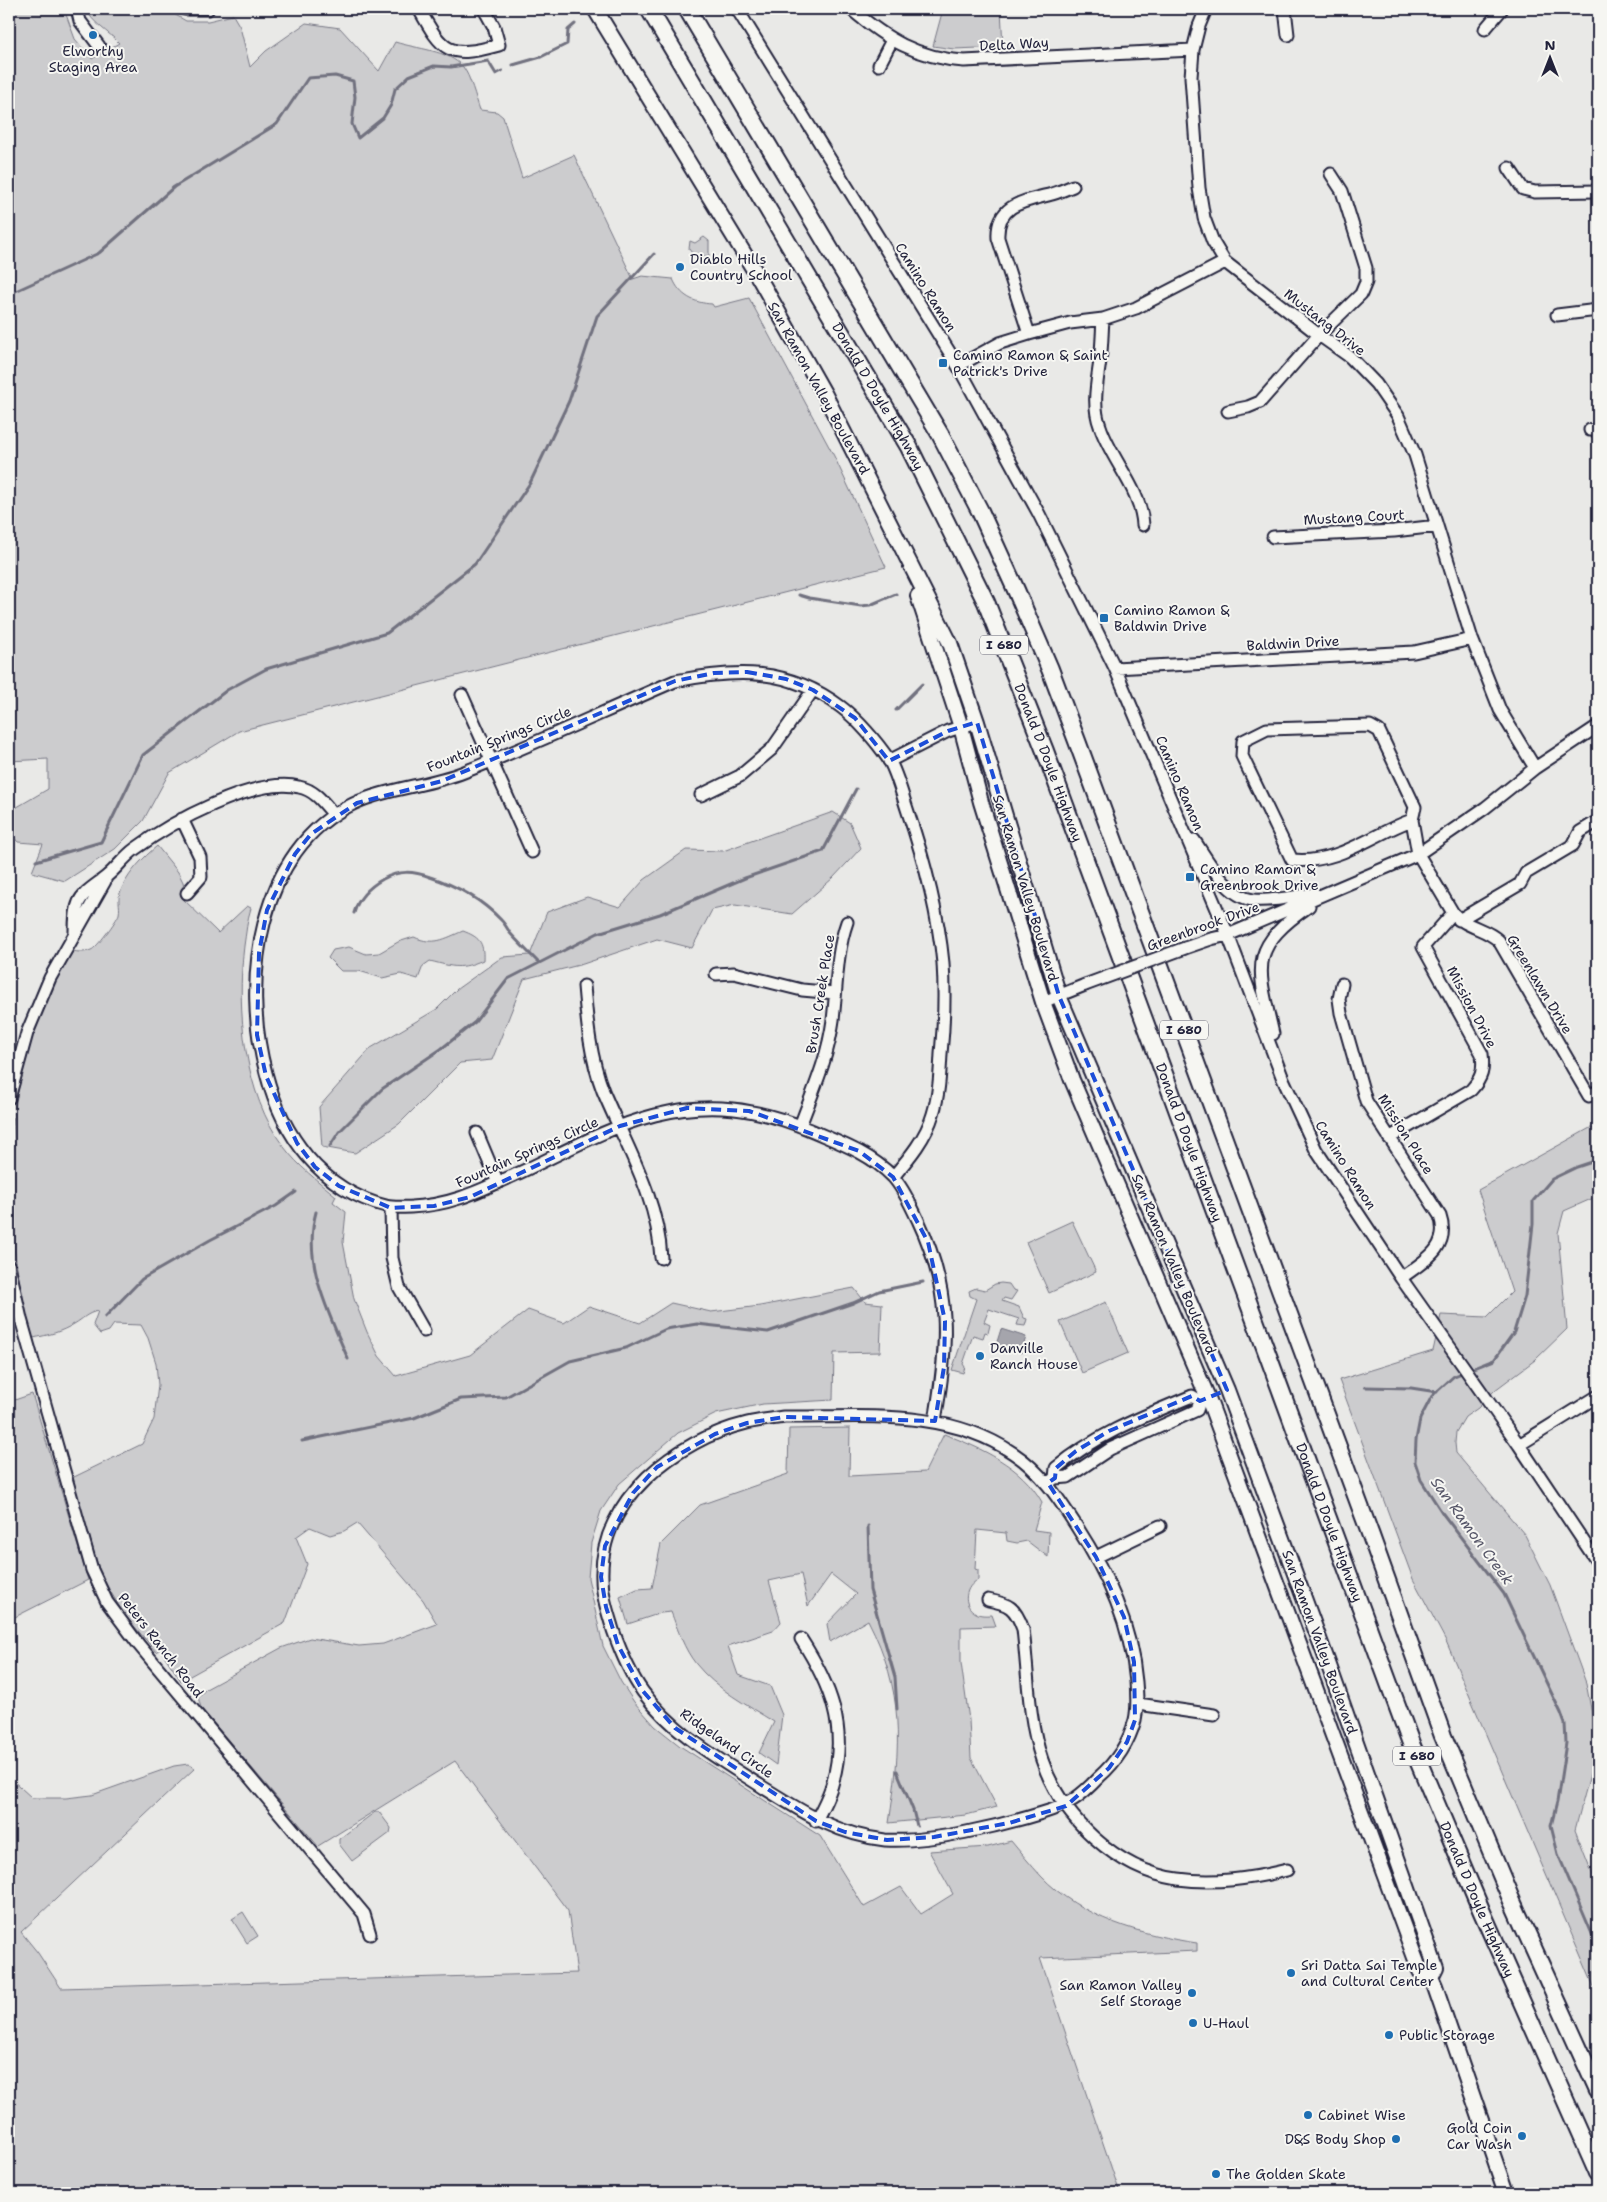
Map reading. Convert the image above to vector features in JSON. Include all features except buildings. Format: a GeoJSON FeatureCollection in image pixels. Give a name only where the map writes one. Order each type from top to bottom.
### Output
{"type":"FeatureCollection","features":[{"type":"Feature","properties":{"kind":"highway","name":"Donald D Doyle Highway"},"geometry":{"type":"LineString","coordinates":[[649,9],[895,423],[951,528],[986,602],[1045,751],[1412,1746],[1482,1912],[1598,2174]]}},
{"type":"Feature","properties":{"kind":"highway","name":"I 680"},"geometry":{"type":"LineString","coordinates":[[688,9],[940,434],[980,512],[1016,590],[1050,669],[1084,760],[1368,1526],[1443,1736],[1511,1899],[1598,2091]]}},
{"type":"Feature","properties":{"kind":"main road","name":"San Ramon Valley Boulevard"},"geometry":{"type":"LineString","coordinates":[[595,9],[759,278],[825,395],[950,643],[977,722],[1059,996],[1226,1390],[1328,1663],[1436,1968],[1432,1978]]}},
{"type":"Feature","properties":{"kind":"main road","name":"San Ramon Valley Boulevard"},"geometry":{"type":"LineString","coordinates":[[600,9],[619,46]]}},
{"type":"Feature","properties":{"kind":"main road","name":"San Ramon Valley Boulevard"},"geometry":{"type":"LineString","coordinates":[[904,554],[961,727],[984,811],[1043,1002],[1072,1080],[1204,1399],[1420,1971],[1432,1978],[1506,2193]]}},
{"type":"Feature","properties":{"kind":"street"},"geometry":{"type":"LineString","coordinates":[[77,9],[80,21],[99,46]]}},
{"type":"Feature","properties":{"kind":"street"},"geometry":{"type":"LineString","coordinates":[[185,9],[208,9]]}},
{"type":"Feature","properties":{"kind":"street"},"geometry":{"type":"LineString","coordinates":[[419,9],[436,38],[444,47],[461,52],[476,51],[499,45],[494,27],[484,9]]}},
{"type":"Feature","properties":{"kind":"street","name":"Camino Ramon"},"geometry":{"type":"LineString","coordinates":[[738,9],[958,366],[1039,514],[1115,668],[1228,935],[1283,1079],[1316,1150],[1401,1278],[1519,1445],[1598,1562]]}},
{"type":"Feature","properties":{"kind":"street","name":"Delta Way"},"geometry":{"type":"LineString","coordinates":[[851,9],[892,40],[916,52],[940,60],[964,61],[1193,50]]}},
{"type":"Feature","properties":{"kind":"street","name":"Mustang Drive"},"geometry":{"type":"LineString","coordinates":[[1206,9],[1199,26],[1193,50],[1191,77],[1199,188],[1204,218],[1213,242],[1225,262],[1357,364],[1376,384],[1398,416],[1415,455],[1472,639],[1500,710],[1535,768]]}},
{"type":"Feature","properties":{"kind":"street"},"geometry":{"type":"LineString","coordinates":[[1285,9],[1288,36]]}},
{"type":"Feature","properties":{"kind":"street"},"geometry":{"type":"LineString","coordinates":[[1485,29],[1502,9]]}},
{"type":"Feature","properties":{"kind":"street"},"geometry":{"type":"LineString","coordinates":[[879,65],[892,40]]}},
{"type":"Feature","properties":{"kind":"street"},"geometry":{"type":"LineString","coordinates":[[1509,168],[1523,188],[1535,192],[1598,191]]}},
{"type":"Feature","properties":{"kind":"street"},"geometry":{"type":"LineString","coordinates":[[1228,411],[1248,407],[1260,402],[1319,335],[1361,294],[1366,282],[1366,268],[1342,191],[1331,174]]}},
{"type":"Feature","properties":{"kind":"street"},"geometry":{"type":"LineString","coordinates":[[1029,334],[998,238],[1001,216],[1011,207],[1029,199],[1054,194],[1073,186]]}},
{"type":"Feature","properties":{"kind":"street"},"geometry":{"type":"LineString","coordinates":[[958,366],[1000,343],[1070,323],[1103,319],[1136,308],[1225,262]]}},
{"type":"Feature","properties":{"kind":"street"},"geometry":{"type":"LineString","coordinates":[[1557,315],[1598,310]]}},
{"type":"Feature","properties":{"kind":"street"},"geometry":{"type":"LineString","coordinates":[[1103,319],[1095,406],[1099,426],[1113,456],[1138,499],[1143,525]]}},
{"type":"Feature","properties":{"kind":"street","name":"Mustang Court"},"geometry":{"type":"LineString","coordinates":[[1273,537],[1437,526]]}},
{"type":"Feature","properties":{"kind":"street","name":"Baldwin Drive"},"geometry":{"type":"LineString","coordinates":[[1115,668],[1414,652],[1472,639]]}},
{"type":"Feature","properties":{"kind":"street","name":"Fountain Springs Circle"},"geometry":{"type":"LineString","coordinates":[[894,1178],[919,1145],[933,1114],[940,1071],[943,1031],[943,964],[935,910],[920,846],[889,761],[855,718],[814,690],[786,678],[748,672],[714,673],[675,681],[442,781],[356,803],[334,815],[311,834],[295,854],[280,879],[267,910],[258,953],[255,999],[257,1035],[266,1076],[280,1112],[297,1143],[315,1167],[339,1186],[364,1199],[391,1208],[434,1206],[470,1196],[620,1126],[687,1108],[720,1106],[750,1110],[800,1126],[859,1151],[894,1178],[909,1201],[928,1242],[939,1282],[945,1321],[944,1358],[934,1421]]}},
{"type":"Feature","properties":{"kind":"street"},"geometry":{"type":"LineString","coordinates":[[701,795],[740,776],[772,749],[814,690]]}},
{"type":"Feature","properties":{"kind":"street"},"geometry":{"type":"LineString","coordinates":[[462,695],[532,852]]}},
{"type":"Feature","properties":{"kind":"street"},"geometry":{"type":"LineString","coordinates":[[889,761],[931,738],[977,722]]}},
{"type":"Feature","properties":{"kind":"street"},"geometry":{"type":"LineString","coordinates":[[1412,820],[1394,826],[1360,846],[1310,862],[1292,860],[1242,756],[1243,741],[1267,730],[1370,726],[1379,731],[1415,807],[1412,820],[1418,854],[1456,917],[1520,884],[1526,873],[1573,846],[1580,832],[1598,821]]}},
{"type":"Feature","properties":{"kind":"street","name":"Greenbrook Drive"},"geometry":{"type":"LineString","coordinates":[[1043,1002],[1185,948],[1228,935],[1418,854],[1485,808],[1535,768],[1598,726]]}},
{"type":"Feature","properties":{"kind":"street"},"geometry":{"type":"LineString","coordinates":[[9,1098],[26,1033],[50,978],[75,932],[80,901],[89,890],[108,875],[133,850],[182,819],[213,804],[250,792],[281,785],[300,787],[318,796],[334,815]]}},
{"type":"Feature","properties":{"kind":"street"},"geometry":{"type":"LineString","coordinates":[[182,819],[201,861],[201,877],[187,893]]}},
{"type":"Feature","properties":{"kind":"street"},"geometry":{"type":"LineString","coordinates":[[1182,824],[1223,880],[1250,900],[1265,900],[1329,892]]}},
{"type":"Feature","properties":{"kind":"street"},"geometry":{"type":"LineString","coordinates":[[1283,1079],[1262,983],[1261,964],[1265,947],[1276,931],[1329,892]]}},
{"type":"Feature","properties":{"kind":"street","name":"Greenlawn Drive"},"geometry":{"type":"LineString","coordinates":[[1456,917],[1475,929],[1492,934],[1499,941],[1594,1094]]}},
{"type":"Feature","properties":{"kind":"street","name":"Mission Drive"},"geometry":{"type":"LineString","coordinates":[[1390,1138],[1471,1090],[1483,1074],[1482,1054],[1423,947],[1456,917]]}},
{"type":"Feature","properties":{"kind":"street","name":"Brush Creek Place"},"geometry":{"type":"LineString","coordinates":[[800,1126],[826,1058],[840,941],[847,922]]}},
{"type":"Feature","properties":{"kind":"street"},"geometry":{"type":"LineString","coordinates":[[716,974],[734,973],[802,990],[835,993]]}},
{"type":"Feature","properties":{"kind":"street","name":"Mission Place"},"geometry":{"type":"LineString","coordinates":[[1342,984],[1341,1013],[1366,1101],[1440,1216],[1444,1232],[1442,1241],[1434,1252],[1401,1278]]}},
{"type":"Feature","properties":{"kind":"street"},"geometry":{"type":"LineString","coordinates":[[584,986],[592,1055],[604,1091],[642,1178],[660,1233],[661,1258]]}},
{"type":"Feature","properties":{"kind":"street"},"geometry":{"type":"LineString","coordinates":[[476,1133],[498,1183]]}},
{"type":"Feature","properties":{"kind":"street"},"geometry":{"type":"LineString","coordinates":[[391,1208],[392,1258],[400,1287],[424,1331]]}},
{"type":"Feature","properties":{"kind":"street","name":"Peters Ranch Road"},"geometry":{"type":"LineString","coordinates":[[9,1266],[21,1319],[92,1570],[107,1602],[139,1645],[364,1914],[370,1934]]}},
{"type":"Feature","properties":{"kind":"street"},"geometry":{"type":"LineString","coordinates":[[1204,1399],[1198,1410],[1110,1449],[1068,1478],[1052,1481],[1056,1468],[1076,1451],[1109,1431],[1192,1396],[1204,1399],[1226,1390]]}},
{"type":"Feature","properties":{"kind":"street"},"geometry":{"type":"LineString","coordinates":[[1519,1445],[1598,1398]]}},
{"type":"Feature","properties":{"kind":"street","name":"Ridgeland Circle"},"geometry":{"type":"LineString","coordinates":[[784,1417],[913,1418],[934,1421],[978,1434],[1008,1450],[1052,1481],[1096,1556],[1124,1617],[1134,1662],[1138,1704],[1135,1720],[1127,1742],[1109,1768],[1087,1790],[1066,1806],[1010,1823],[934,1837],[887,1840],[845,1832],[816,1821],[737,1771],[676,1728],[642,1690],[618,1645],[606,1608],[602,1577],[605,1546],[618,1516],[628,1500],[657,1467],[685,1449],[715,1434],[747,1423],[784,1417]]}},
{"type":"Feature","properties":{"kind":"street"},"geometry":{"type":"LineString","coordinates":[[1096,1556],[1160,1526]]}},
{"type":"Feature","properties":{"kind":"street"},"geometry":{"type":"LineString","coordinates":[[988,1600],[1007,1604],[1019,1616],[1023,1629],[1035,1735],[1042,1760],[1052,1784],[1066,1806],[1084,1828],[1112,1852],[1140,1868],[1176,1878],[1206,1881],[1240,1880],[1287,1870]]}},
{"type":"Feature","properties":{"kind":"street"},"geometry":{"type":"LineString","coordinates":[[801,1639],[817,1663],[830,1690],[838,1726],[838,1756],[833,1783],[816,1821]]}},
{"type":"Feature","properties":{"kind":"street"},"geometry":{"type":"LineString","coordinates":[[1138,1704],[1214,1715]]}},
{"type":"Feature","properties":{"kind":"highlighted area"},"geometry":{"type":"Polygon","coordinates":[[[747,672],[786,679],[813,690],[855,718],[889,761],[948,731],[977,722],[1059,996],[1227,1390],[1200,1401],[1192,1396],[1109,1431],[1076,1451],[1056,1468],[1055,1478],[1048,1483],[1096,1557],[1124,1617],[1134,1662],[1135,1720],[1127,1742],[1109,1768],[1066,1806],[1009,1823],[934,1837],[887,1840],[845,1832],[816,1821],[675,1728],[642,1690],[618,1645],[606,1607],[601,1577],[605,1546],[633,1493],[657,1467],[715,1434],[747,1423],[784,1417],[935,1421],[944,1367],[945,1321],[928,1242],[893,1177],[859,1151],[749,1111],[687,1108],[652,1116],[620,1126],[470,1197],[434,1206],[391,1208],[339,1186],[315,1167],[297,1143],[266,1076],[257,1035],[259,953],[267,910],[295,854],[311,834],[357,803],[442,781],[675,681],[714,673],[747,672]]]}},
{"type":"Feature","properties":{"kind":"shaded area"},"geometry":{"type":"Polygon","coordinates":[[[9,9],[64,9],[75,39],[92,59],[119,43],[96,23],[86,9],[165,9],[186,21],[208,21],[233,15],[240,27],[250,67],[266,51],[306,23],[340,28],[379,71],[395,42],[441,53],[457,61],[468,76],[480,110],[497,112],[503,117],[522,178],[574,155],[633,279],[642,276],[673,279],[688,298],[712,304],[714,307],[749,298],[834,456],[886,567],[239,731],[169,773],[143,821],[115,849],[65,881],[32,872],[43,844],[18,842],[9,832],[12,810],[48,789],[48,759],[9,761],[9,9]]]}},
{"type":"Feature","properties":{"kind":"shaded area"},"geometry":{"type":"Polygon","coordinates":[[[943,9],[1001,9],[1003,47],[954,49],[933,46],[943,9]]]}},
{"type":"Feature","properties":{"kind":"shaded area"},"geometry":{"type":"Polygon","coordinates":[[[704,237],[709,241],[709,256],[694,256],[689,249],[690,241],[695,243],[704,237]]]}},
{"type":"Feature","properties":{"kind":"shaded area"},"geometry":{"type":"Polygon","coordinates":[[[833,812],[850,823],[861,848],[833,878],[792,914],[735,905],[712,910],[692,948],[657,939],[583,964],[524,979],[492,1060],[460,1063],[399,1124],[355,1153],[322,1147],[319,1107],[371,1048],[437,1009],[457,989],[502,957],[530,955],[547,912],[587,897],[620,907],[644,880],[686,850],[723,851],[833,812]]]}},
{"type":"Feature","properties":{"kind":"shaded area"},"geometry":{"type":"Polygon","coordinates":[[[157,846],[178,872],[183,882],[185,892],[181,897],[218,933],[247,906],[251,908],[244,946],[241,997],[246,1051],[260,1103],[270,1126],[284,1147],[302,1167],[336,1196],[333,1202],[346,1212],[343,1242],[354,1299],[379,1356],[396,1376],[470,1355],[528,1310],[564,1323],[589,1306],[640,1323],[671,1303],[711,1312],[760,1306],[854,1288],[865,1302],[882,1304],[880,1352],[834,1353],[833,1400],[763,1404],[716,1414],[678,1433],[619,1484],[601,1511],[591,1543],[588,1578],[603,1646],[621,1682],[634,1702],[655,1726],[680,1746],[820,1836],[864,1907],[901,1887],[921,1914],[953,1894],[929,1851],[988,1847],[1011,1841],[1041,1876],[1057,1891],[1093,1914],[1155,1935],[1197,1943],[1197,1951],[1040,1958],[1120,2193],[9,2193],[9,1777],[32,1798],[66,1798],[92,1795],[174,1766],[188,1764],[195,1768],[21,1932],[38,1953],[61,1988],[577,1973],[568,1911],[455,1761],[318,1846],[201,1708],[198,1697],[206,1689],[281,1648],[310,1638],[359,1646],[383,1644],[437,1624],[423,1600],[357,1523],[344,1531],[330,1535],[310,1527],[296,1537],[307,1564],[285,1623],[181,1681],[160,1649],[156,1652],[124,1614],[101,1576],[72,1478],[142,1444],[154,1419],[158,1385],[156,1363],[148,1338],[141,1325],[114,1324],[109,1331],[100,1334],[93,1325],[98,1311],[60,1331],[33,1338],[22,1295],[15,1252],[10,1164],[13,1120],[21,1077],[32,1035],[48,994],[72,951],[84,952],[91,950],[106,934],[119,914],[119,896],[125,882],[137,865],[157,846]]]}},
{"type":"Feature","properties":{"kind":"shaded area"},"geometry":{"type":"Polygon","coordinates":[[[463,931],[477,938],[483,949],[483,960],[462,966],[445,965],[430,961],[423,966],[418,979],[401,974],[382,978],[359,971],[341,971],[328,958],[333,950],[349,947],[366,954],[379,953],[398,942],[414,937],[433,941],[444,939],[463,931]]]}},
{"type":"Feature","properties":{"kind":"shaded area"},"geometry":{"type":"Polygon","coordinates":[[[1590,1128],[1598,1129],[1598,1196],[1564,1211],[1558,1233],[1567,1329],[1535,1360],[1495,1390],[1478,1408],[1465,1417],[1456,1432],[1455,1443],[1456,1453],[1525,1535],[1550,1585],[1586,1683],[1598,1745],[1575,1830],[1598,1888],[1598,1996],[1446,1641],[1413,1579],[1339,1380],[1433,1351],[1441,1315],[1487,1317],[1512,1292],[1478,1190],[1590,1128]]]}},
{"type":"Feature","properties":{"kind":"shaded area"},"geometry":{"type":"Polygon","coordinates":[[[1072,1221],[1096,1272],[1049,1293],[1026,1242],[1072,1221]]]}},
{"type":"Feature","properties":{"kind":"shaded area"},"geometry":{"type":"Polygon","coordinates":[[[1001,1283],[1009,1284],[1013,1290],[1017,1291],[1011,1300],[1004,1298],[1002,1301],[1019,1307],[1024,1318],[1027,1319],[1025,1326],[1017,1325],[1019,1319],[989,1309],[984,1322],[990,1325],[988,1333],[985,1332],[983,1338],[973,1335],[963,1364],[965,1367],[963,1373],[952,1370],[976,1299],[970,1296],[969,1291],[976,1288],[985,1290],[1001,1283]]]}},
{"type":"Feature","properties":{"kind":"shaded area"},"geometry":{"type":"Polygon","coordinates":[[[1106,1302],[1128,1353],[1082,1373],[1060,1322],[1106,1302]]]}},
{"type":"Feature","properties":{"kind":"shaded area"},"geometry":{"type":"Polygon","coordinates":[[[1001,1329],[1026,1337],[1021,1353],[996,1345],[1001,1329]]]}},
{"type":"Feature","properties":{"kind":"shaded area"},"geometry":{"type":"Polygon","coordinates":[[[32,1394],[88,1580],[9,1620],[9,1402],[32,1394]]]}},
{"type":"Feature","properties":{"kind":"shaded area"},"geometry":{"type":"Polygon","coordinates":[[[850,1428],[849,1476],[925,1472],[944,1434],[986,1452],[1012,1468],[1034,1489],[1042,1502],[1034,1530],[1049,1532],[1048,1557],[1027,1541],[1017,1543],[1007,1541],[1006,1533],[977,1530],[975,1569],[978,1570],[978,1580],[970,1587],[966,1596],[971,1610],[982,1615],[992,1615],[996,1626],[961,1627],[961,1663],[969,1720],[971,1758],[997,1807],[966,1815],[889,1823],[896,1769],[897,1720],[889,1671],[868,1620],[830,1642],[827,1624],[856,1594],[831,1574],[808,1606],[801,1574],[769,1581],[781,1622],[773,1631],[728,1646],[738,1675],[770,1686],[782,1715],[776,1765],[759,1753],[774,1722],[732,1696],[704,1673],[688,1652],[671,1612],[661,1613],[628,1624],[620,1597],[637,1589],[652,1588],[661,1544],[700,1505],[788,1474],[789,1429],[850,1428]]]}},
{"type":"Feature","properties":{"kind":"shaded area"},"geometry":{"type":"Polygon","coordinates":[[[375,1812],[379,1812],[391,1828],[390,1833],[352,1861],[339,1844],[339,1839],[375,1812]]]}},
{"type":"Feature","properties":{"kind":"shaded area"},"geometry":{"type":"Polygon","coordinates":[[[243,1912],[258,1936],[247,1943],[232,1919],[243,1912]]]}},
{"type":"Feature","properties":{"kind":"waterway"},"geometry":{"type":"LineString","coordinates":[[513,65],[541,57],[567,44],[568,30],[575,24]]}},
{"type":"Feature","properties":{"kind":"waterway"},"geometry":{"type":"LineString","coordinates":[[9,294],[99,253],[174,187],[277,124],[308,78],[335,76],[353,81],[355,97],[352,124],[358,138],[383,118],[391,105],[395,89],[409,76],[434,66],[451,67],[488,61],[496,74],[502,71]]}},
{"type":"Feature","properties":{"kind":"waterway"},"geometry":{"type":"LineString","coordinates":[[36,861],[101,842],[143,755],[227,690],[266,669],[387,633],[475,564],[530,483],[569,401],[597,316],[654,254]]}},
{"type":"Feature","properties":{"kind":"waterway"},"geometry":{"type":"LineString","coordinates":[[799,595],[861,606],[870,605],[896,594]]}},
{"type":"Feature","properties":{"kind":"waterway"},"geometry":{"type":"LineString","coordinates":[[896,710],[922,684]]}},
{"type":"Feature","properties":{"kind":"waterway"},"geometry":{"type":"LineString","coordinates":[[330,1146],[339,1132],[382,1089],[441,1049],[475,1022],[508,979],[598,933],[660,914],[745,878],[823,851],[856,789]]}},
{"type":"Feature","properties":{"kind":"waterway"},"geometry":{"type":"LineString","coordinates":[[354,913],[358,902],[365,893],[383,879],[400,873],[424,875],[459,889],[493,912],[539,963]]}},
{"type":"Feature","properties":{"kind":"waterway","name":"San Ramon Creek"},"geometry":{"type":"LineString","coordinates":[[1598,1160],[1577,1167],[1552,1179],[1533,1201],[1533,1224],[1525,1296],[1514,1332],[1494,1360],[1454,1376],[1432,1396],[1420,1419],[1416,1440],[1415,1462],[1421,1480],[1443,1514],[1504,1594],[1561,1713],[1565,1724],[1566,1743],[1557,1802],[1551,1826],[1558,1854],[1598,1948]]}},
{"type":"Feature","properties":{"kind":"waterway"},"geometry":{"type":"LineString","coordinates":[[105,1317],[142,1279],[210,1240],[276,1206],[296,1192]]}},
{"type":"Feature","properties":{"kind":"waterway"},"geometry":{"type":"LineString","coordinates":[[316,1212],[312,1250],[315,1269],[326,1306],[348,1359]]}},
{"type":"Feature","properties":{"kind":"waterway"},"geometry":{"type":"LineString","coordinates":[[302,1441],[414,1418],[461,1399],[506,1397],[570,1361],[626,1348],[666,1329],[697,1324],[768,1332],[853,1303],[879,1291],[923,1282]]}},
{"type":"Feature","properties":{"kind":"waterway"},"geometry":{"type":"LineString","coordinates":[[1365,1387],[1411,1388],[1437,1392]]}},
{"type":"Feature","properties":{"kind":"waterway"},"geometry":{"type":"LineString","coordinates":[[868,1526],[870,1590],[895,1677],[897,1709]]}},
{"type":"Feature","properties":{"kind":"waterway"},"geometry":{"type":"LineString","coordinates":[[897,1771],[913,1810],[917,1826]]}},
{"type":"Feature","properties":{"kind":"place","name":"Elworthy Staging Area"},"geometry":{"type":"Point","coordinates":[93,35]}},
{"type":"Feature","properties":{"kind":"place","name":"Diablo Hills Country School"},"geometry":{"type":"Point","coordinates":[680,267]}},
{"type":"Feature","properties":{"kind":"place","name":"Camino Ramon & Saint Patrick's Drive"},"geometry":{"type":"Point","coordinates":[943,363]}},
{"type":"Feature","properties":{"kind":"place","name":"Camino Ramon & Baldwin Drive"},"geometry":{"type":"Point","coordinates":[1104,618]}},
{"type":"Feature","properties":{"kind":"place","name":"Camino Ramon & Greenbrook Drive"},"geometry":{"type":"Point","coordinates":[1190,877]}},
{"type":"Feature","properties":{"kind":"place","name":"Danville Ranch House"},"geometry":{"type":"Point","coordinates":[980,1356]}},
{"type":"Feature","properties":{"kind":"place","name":"Sri Datta Sai Temple and Cultural Center"},"geometry":{"type":"Point","coordinates":[1291,1973]}},
{"type":"Feature","properties":{"kind":"place","name":"San Ramon Valley Self Storage"},"geometry":{"type":"Point","coordinates":[1192,1993]}},
{"type":"Feature","properties":{"kind":"place","name":"U-Haul"},"geometry":{"type":"Point","coordinates":[1193,2023]}},
{"type":"Feature","properties":{"kind":"place","name":"Public Storage"},"geometry":{"type":"Point","coordinates":[1389,2035]}},
{"type":"Feature","properties":{"kind":"place","name":"Cabinet Wise"},"geometry":{"type":"Point","coordinates":[1308,2115]}},
{"type":"Feature","properties":{"kind":"place","name":"Gold Coin Car Wash"},"geometry":{"type":"Point","coordinates":[1522,2136]}},
{"type":"Feature","properties":{"kind":"place","name":"D&S Body Shop"},"geometry":{"type":"Point","coordinates":[1396,2139]}},
{"type":"Feature","properties":{"kind":"place","name":"The Golden Skate"},"geometry":{"type":"Point","coordinates":[1216,2174]}}]}
